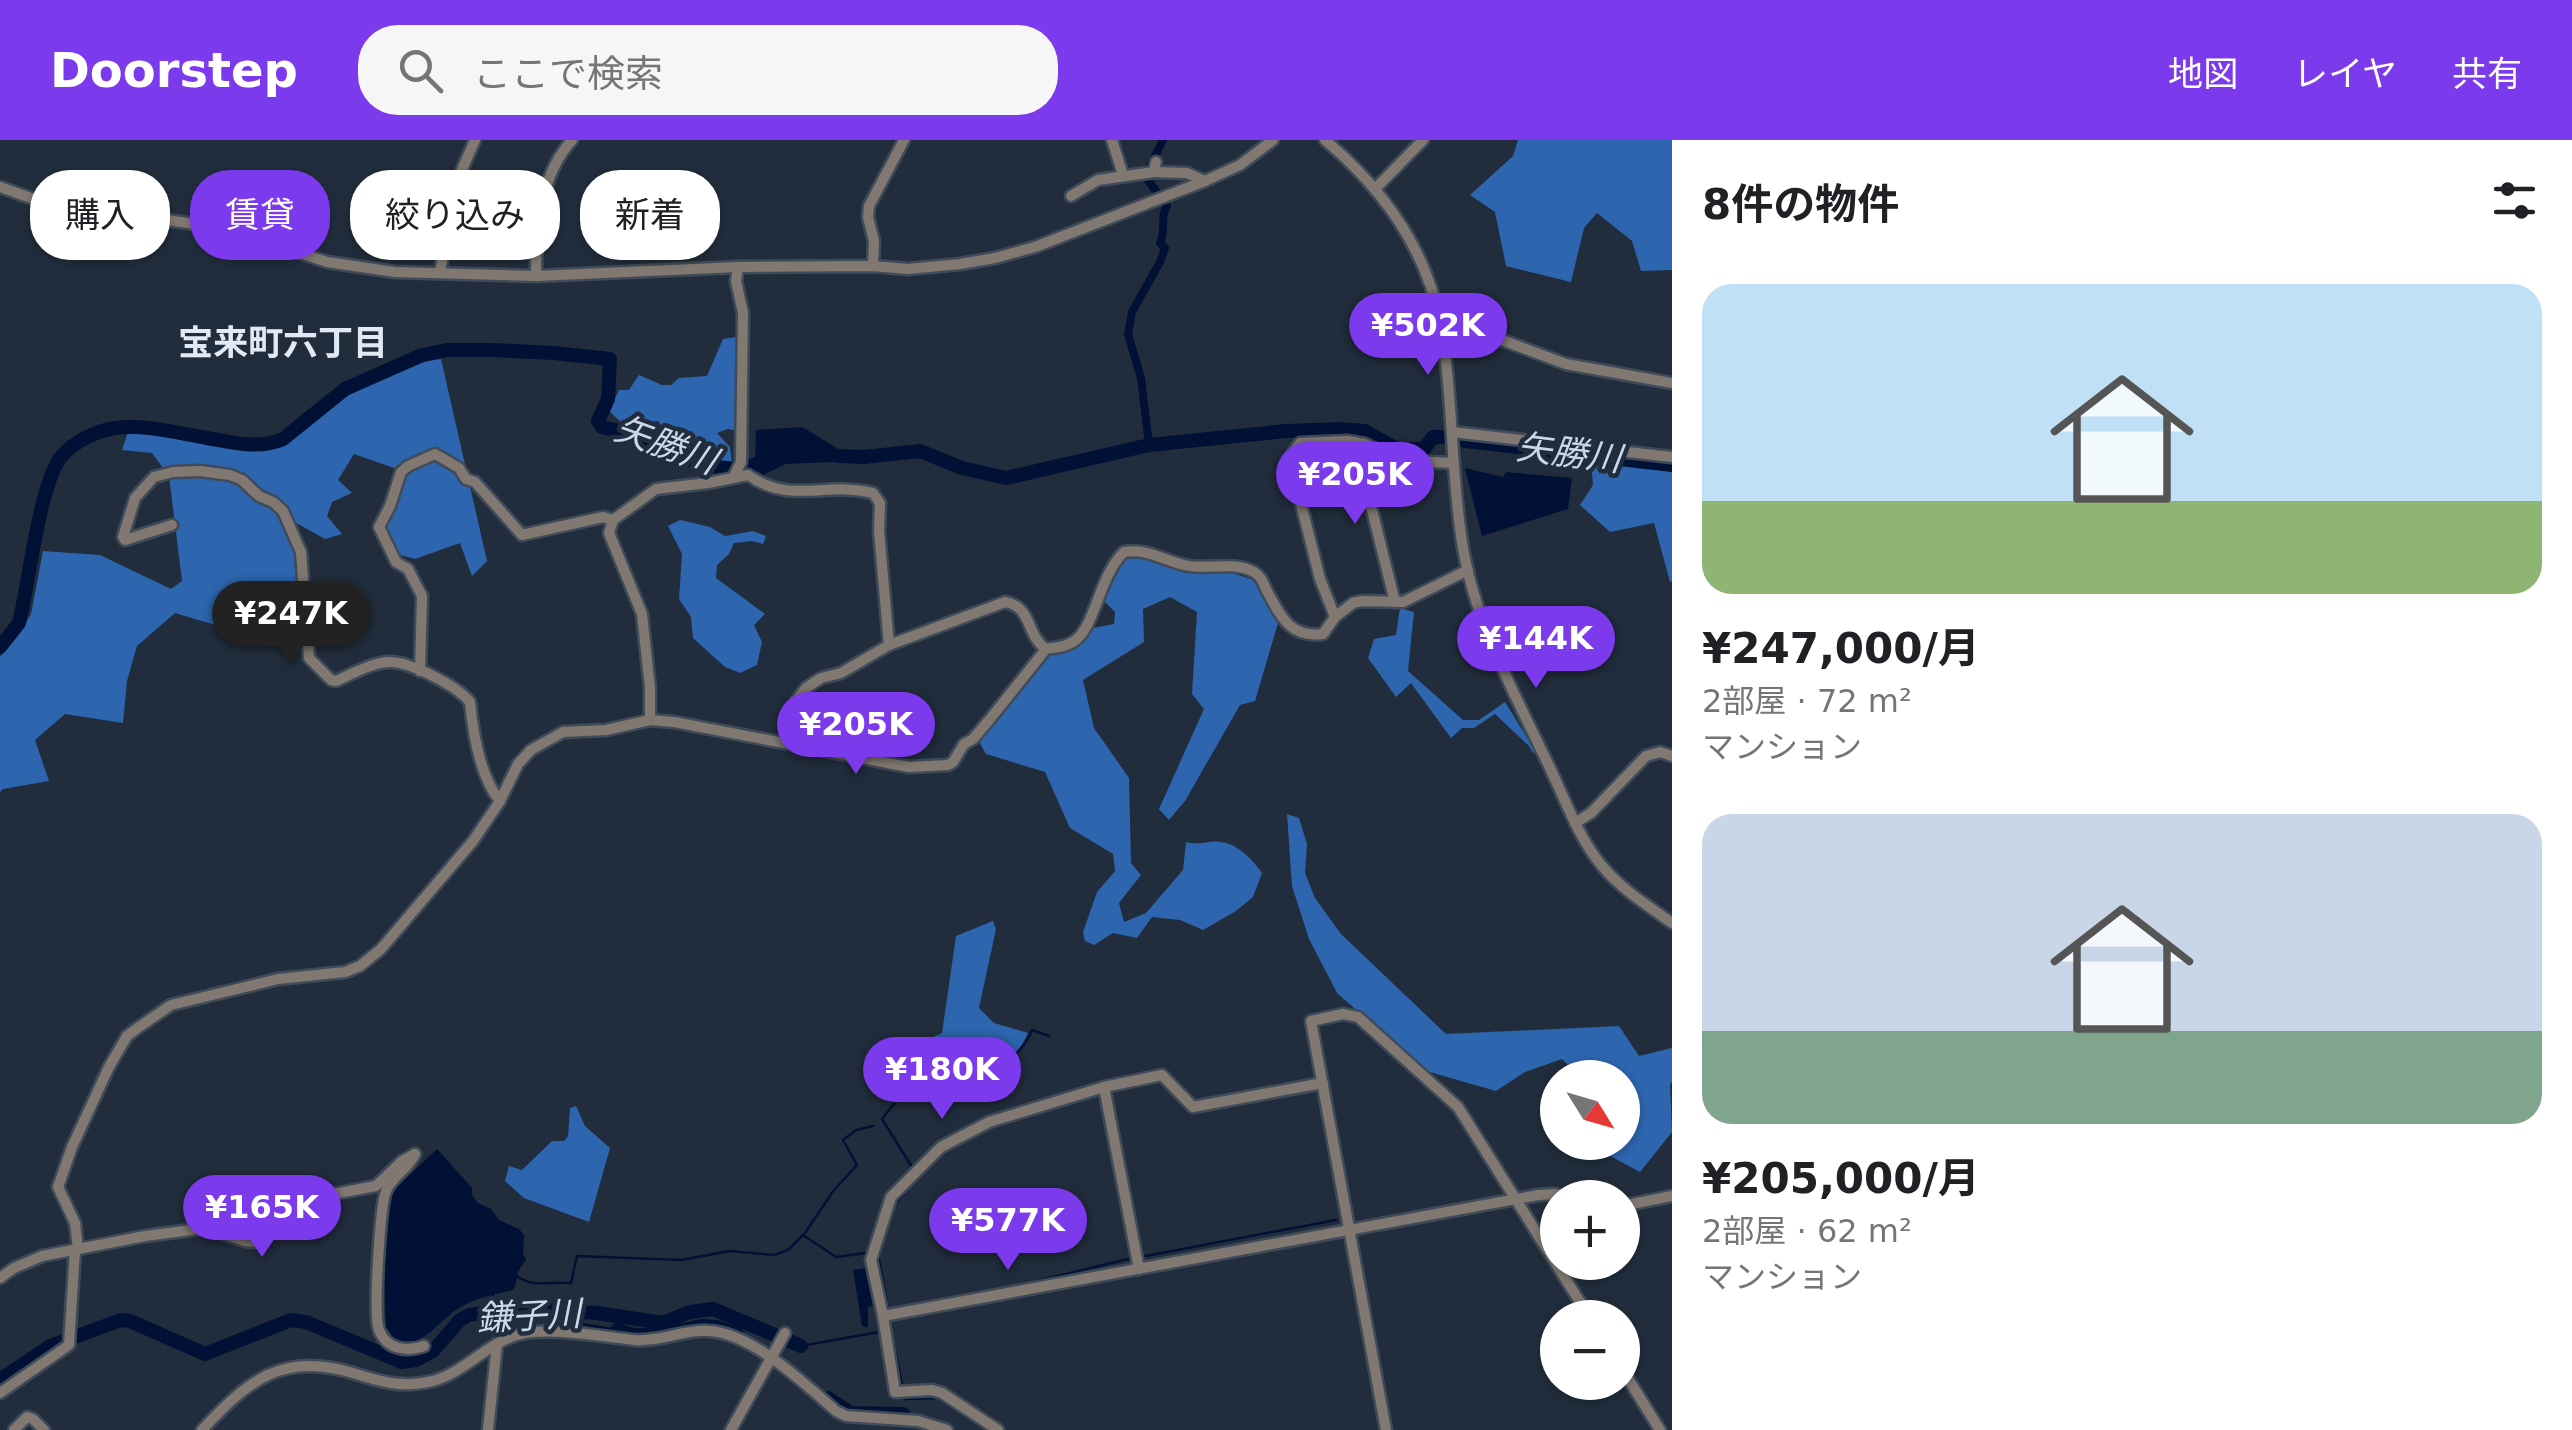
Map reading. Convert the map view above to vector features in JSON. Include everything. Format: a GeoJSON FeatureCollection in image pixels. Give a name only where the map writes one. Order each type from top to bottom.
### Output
{"type":"FeatureCollection","features":[{"type":"Feature","properties":{"kind":"street"},"geometry":{"type":"LineString","coordinates":[[440,273],[454,188],[475,140]]}},
{"type":"Feature","properties":{"kind":"street"},"geometry":{"type":"LineString","coordinates":[[536,276],[538,214],[558,160],[572,140]]}},
{"type":"Feature","properties":{"kind":"street"},"geometry":{"type":"LineString","coordinates":[[873,266],[869,206],[904,140]]}},
{"type":"Feature","properties":{"kind":"street"},"geometry":{"type":"LineString","coordinates":[[1112,140],[1123,175]]}},
{"type":"Feature","properties":{"kind":"street"},"geometry":{"type":"LineString","coordinates":[[0,187],[42,202],[229,230],[316,258],[395,272],[536,276],[738,267],[908,269],[995,258],[1035,247],[1205,181],[1240,165],[1273,140]]}},
{"type":"Feature","properties":{"kind":"street"},"geometry":{"type":"LineString","coordinates":[[1325,140],[1392,210],[1425,273],[1440,321],[1458,510],[1468,570],[1494,648],[1587,846],[1611,876],[1672,924]]}},
{"type":"Feature","properties":{"kind":"street"},"geometry":{"type":"LineString","coordinates":[[1375,189],[1423,140]]}},
{"type":"Feature","properties":{"kind":"street"},"geometry":{"type":"LineString","coordinates":[[1072,196],[1098,180],[1155,167],[1205,181]]}},
{"type":"Feature","properties":{"kind":"street"},"geometry":{"type":"LineString","coordinates":[[733,478],[741,462],[742,312],[736,281],[738,267]]}},
{"type":"Feature","properties":{"kind":"street"},"geometry":{"type":"LineString","coordinates":[[1440,321],[1467,327],[1566,364],[1672,382]]}},
{"type":"Feature","properties":{"kind":"street"},"geometry":{"type":"LineString","coordinates":[[1452,432],[1672,458]]}},
{"type":"Feature","properties":{"kind":"street"},"geometry":{"type":"LineString","coordinates":[[1335,617],[1320,579],[1294,476],[1293,452],[1306,441],[1355,442],[1404,460],[1454,462]]}},
{"type":"Feature","properties":{"kind":"street"},"geometry":{"type":"LineString","coordinates":[[1355,442],[1394,602]]}},
{"type":"Feature","properties":{"kind":"street"},"geometry":{"type":"LineString","coordinates":[[420,672],[422,596],[408,568],[396,562],[378,527],[404,469],[432,455],[440,457],[474,482],[522,535],[602,517],[613,520]]}},
{"type":"Feature","properties":{"kind":"street"},"geometry":{"type":"LineString","coordinates":[[172,525],[125,540],[123,537],[135,498],[154,477],[173,472],[230,475],[273,502],[283,511],[300,552],[310,658],[331,680],[388,662],[455,688],[470,702],[482,766],[500,801]]}},
{"type":"Feature","properties":{"kind":"street"},"geometry":{"type":"LineString","coordinates":[[650,720],[642,614],[610,534],[613,520],[656,489],[748,474],[764,486],[783,490],[867,491],[877,497],[890,645]]}},
{"type":"Feature","properties":{"kind":"street"},"geometry":{"type":"LineString","coordinates":[[0,1392],[69,1345],[76,1223],[59,1193],[60,1179],[93,1099],[127,1036],[171,1006],[278,978],[345,972],[374,957],[473,841],[500,801],[518,764],[546,741],[563,732],[606,730],[650,720],[688,723],[909,767],[948,765],[1046,649],[1078,638],[1118,558],[1130,551],[1151,553],[1188,566],[1249,570],[1261,578],[1288,624],[1309,636],[1323,634],[1335,617],[1354,603],[1403,602],[1468,570]]}},
{"type":"Feature","properties":{"kind":"street"},"geometry":{"type":"LineString","coordinates":[[796,701],[821,678],[841,673],[890,645],[1005,602],[1012,602],[1023,611],[1032,635],[1046,649]]}},
{"type":"Feature","properties":{"kind":"street"},"geometry":{"type":"LineString","coordinates":[[1575,822],[1591,813],[1646,756],[1660,752],[1672,756]]}},
{"type":"Feature","properties":{"kind":"street"},"geometry":{"type":"LineString","coordinates":[[1386,1430],[1311,1021],[1343,1014],[1358,1017],[1458,1107],[1579,1300]]}},
{"type":"Feature","properties":{"kind":"street"},"geometry":{"type":"LineString","coordinates":[[998,1430],[942,1393],[896,1392],[871,1260],[886,1206],[911,1176],[947,1142],[988,1122],[1104,1087],[1162,1075],[1192,1107],[1323,1083]]}},
{"type":"Feature","properties":{"kind":"street"},"geometry":{"type":"LineString","coordinates":[[1104,1087],[1139,1269]]}},
{"type":"Feature","properties":{"kind":"street"},"geometry":{"type":"LineString","coordinates":[[0,1278],[26,1262],[59,1252],[145,1236],[206,1228],[245,1241],[260,1240],[328,1195],[376,1186],[402,1160],[414,1154],[386,1192],[377,1266],[378,1322],[381,1333],[402,1350],[424,1346]]}},
{"type":"Feature","properties":{"kind":"street"},"geometry":{"type":"LineString","coordinates":[[884,1316],[1540,1195]]}},
{"type":"Feature","properties":{"kind":"street"},"geometry":{"type":"LineString","coordinates":[[1640,1202],[1672,1196]]}},
{"type":"Feature","properties":{"kind":"street"},"geometry":{"type":"LineString","coordinates":[[205,1429],[252,1383],[290,1368],[316,1365],[378,1382],[426,1383],[458,1371],[497,1344],[522,1334],[540,1332],[646,1341],[710,1331],[745,1342],[770,1357],[846,1416],[918,1422],[947,1430]]}},
{"type":"Feature","properties":{"kind":"street"},"geometry":{"type":"LineString","coordinates":[[731,1430],[786,1333]]}},
{"type":"Feature","properties":{"kind":"street"},"geometry":{"type":"LineString","coordinates":[[488,1430],[497,1344]]}},
{"type":"Feature","properties":{"kind":"street"},"geometry":{"type":"LineString","coordinates":[[1640,1398],[1660,1430]]}},
{"type":"Feature","properties":{"kind":"street"},"geometry":{"type":"LineString","coordinates":[[14,1430],[27,1417],[44,1430]]}},
{"type":"Feature","properties":{"kind":"shaded area"},"geometry":{"type":"Polygon","coordinates":[[[1518,140],[1672,140],[1672,270],[1641,271],[1632,241],[1597,213],[1584,228],[1571,282],[1506,266],[1495,212],[1470,195],[1513,156],[1518,140]]]}},
{"type":"Feature","properties":{"kind":"shaded area"},"geometry":{"type":"Polygon","coordinates":[[[736,337],[738,431],[717,433],[730,447],[733,472],[693,472],[688,439],[672,444],[657,438],[664,429],[658,421],[623,424],[609,411],[619,390],[629,390],[639,375],[662,385],[671,385],[679,378],[707,376],[723,339],[736,337]]]}},
{"type":"Feature","properties":{"kind":"shaded area"},"geometry":{"type":"Polygon","coordinates":[[[441,359],[487,561],[472,576],[460,543],[415,559],[397,554],[387,527],[406,478],[397,469],[354,454],[338,480],[352,493],[332,502],[327,516],[342,534],[325,539],[291,520],[302,651],[175,613],[137,646],[127,681],[123,723],[65,714],[35,740],[49,781],[0,792],[0,657],[31,614],[43,551],[100,555],[171,589],[182,581],[169,476],[152,453],[122,450],[128,432],[281,446],[336,403],[375,380],[441,359]]]}},
{"type":"Feature","properties":{"kind":"shaded area"},"geometry":{"type":"Polygon","coordinates":[[[802,427],[854,461],[786,464],[763,475],[755,469],[756,430],[802,427]]]}},
{"type":"Feature","properties":{"kind":"shaded area"},"geometry":{"type":"Polygon","coordinates":[[[1590,452],[1672,458],[1672,581],[1654,523],[1610,532],[1580,505],[1593,485],[1590,452]]]}},
{"type":"Feature","properties":{"kind":"shaded area"},"geometry":{"type":"Polygon","coordinates":[[[1465,468],[1503,477],[1506,472],[1572,478],[1568,509],[1482,536],[1465,468]]]}},
{"type":"Feature","properties":{"kind":"shaded area"},"geometry":{"type":"Polygon","coordinates":[[[680,520],[710,527],[725,536],[753,531],[766,536],[763,544],[734,543],[717,565],[716,578],[765,614],[754,625],[762,642],[757,665],[740,673],[725,667],[693,638],[691,617],[679,599],[682,554],[668,526],[680,520]]]}},
{"type":"Feature","properties":{"kind":"shaded area"},"geometry":{"type":"Polygon","coordinates":[[[1131,556],[1184,571],[1229,572],[1254,580],[1278,623],[1255,701],[1240,705],[1185,801],[1169,820],[1159,809],[1204,709],[1192,694],[1197,612],[1170,597],[1143,609],[1144,642],[1083,680],[1094,728],[1129,778],[1131,863],[1141,875],[1119,903],[1124,922],[1146,913],[1183,870],[1186,842],[1227,843],[1244,853],[1262,873],[1253,897],[1203,930],[1180,920],[1152,917],[1137,938],[1113,933],[1094,945],[1085,941],[1083,932],[1097,892],[1115,871],[1113,854],[1070,828],[1045,772],[986,754],[977,738],[1047,654],[1076,649],[1093,628],[1114,624],[1115,612],[1104,601],[1105,595],[1116,569],[1131,556]]]}},
{"type":"Feature","properties":{"kind":"shaded area"},"geometry":{"type":"Polygon","coordinates":[[[1400,608],[1414,612],[1408,671],[1463,720],[1479,720],[1505,702],[1536,752],[1495,714],[1474,728],[1462,728],[1451,738],[1411,683],[1396,697],[1368,658],[1374,639],[1396,635],[1400,608]]]}},
{"type":"Feature","properties":{"kind":"shaded area"},"geometry":{"type":"Polygon","coordinates":[[[1287,814],[1299,818],[1307,844],[1305,873],[1315,898],[1341,934],[1446,1034],[1619,1026],[1639,1056],[1672,1048],[1672,1132],[1640,1172],[1618,1160],[1640,1160],[1640,1060],[1540,1060],[1540,1067],[1496,1091],[1426,1071],[1337,993],[1309,939],[1292,886],[1287,814]]]}},
{"type":"Feature","properties":{"kind":"shaded area"},"geometry":{"type":"Polygon","coordinates":[[[993,921],[996,929],[979,1008],[994,1023],[1028,1033],[1018,1050],[1005,1062],[972,1075],[897,1083],[886,1069],[900,1038],[924,1041],[942,1033],[956,936],[993,921]]]}},
{"type":"Feature","properties":{"kind":"shaded area"},"geometry":{"type":"Polygon","coordinates":[[[576,1106],[585,1126],[610,1148],[589,1222],[524,1198],[505,1181],[509,1166],[522,1170],[552,1141],[564,1141],[568,1136],[570,1108],[576,1106]]]}},
{"type":"Feature","properties":{"kind":"shaded area"},"geometry":{"type":"Polygon","coordinates":[[[437,1149],[472,1188],[478,1203],[524,1235],[526,1260],[517,1273],[513,1290],[465,1305],[422,1338],[405,1345],[390,1338],[386,1327],[384,1266],[391,1197],[437,1149]]]}},
{"type":"Feature","properties":{"kind":"shaded area"},"geometry":{"type":"Polygon","coordinates":[[[865,1268],[874,1305],[868,1307],[868,1328],[862,1326],[853,1270],[865,1268]]]}},
{"type":"Feature","properties":{"kind":"waterway"},"geometry":{"type":"LineString","coordinates":[[1149,445],[1141,378],[1128,334],[1132,312],[1165,248],[1160,243],[1167,206],[1147,179],[1163,140]]}},
{"type":"Feature","properties":{"kind":"waterway","name":"矢勝川"},"geometry":{"type":"LineString","coordinates":[[0,647],[19,623],[42,508],[54,469],[72,447],[108,429],[149,428],[235,443],[264,444],[283,439],[345,389],[422,355],[447,350],[554,353],[610,359],[608,399],[598,421],[602,427],[663,445],[700,465],[745,470],[771,462]]}},
{"type":"Feature","properties":{"kind":"waterway","name":"矢勝川"},"geometry":{"type":"LineString","coordinates":[[838,456],[920,451],[962,468],[1006,478],[1149,445],[1286,431],[1365,431],[1397,449],[1424,449],[1433,437],[1441,437]]}},
{"type":"Feature","properties":{"kind":"waterway","name":"矢勝川"},"geometry":{"type":"LineString","coordinates":[[1465,441],[1672,465]]}},
{"type":"Feature","properties":{"kind":"waterway"},"geometry":{"type":"LineString","coordinates":[[912,1167],[882,1119],[896,1101],[896,1088],[955,1081],[992,1070],[1022,1047],[1032,1030],[1049,1036]]}},
{"type":"Feature","properties":{"kind":"waterway"},"geometry":{"type":"LineString","coordinates":[[805,1233],[834,1190],[857,1165],[843,1140],[856,1130],[873,1126]]}},
{"type":"Feature","properties":{"kind":"waterway"},"geometry":{"type":"LineString","coordinates":[[888,1308],[878,1255],[895,1204],[918,1177],[916,1174]]}},
{"type":"Feature","properties":{"kind":"waterway"},"geometry":{"type":"LineString","coordinates":[[1140,1257],[1336,1220]]}},
{"type":"Feature","properties":{"kind":"waterway"},"geometry":{"type":"LineString","coordinates":[[518,1277],[537,1283],[571,1283],[577,1256],[681,1260],[730,1251],[774,1255],[788,1250],[803,1235],[836,1257],[866,1253]]}},
{"type":"Feature","properties":{"kind":"waterway"},"geometry":{"type":"LineString","coordinates":[[886,1310],[1020,1285],[1132,1258]]}},
{"type":"Feature","properties":{"kind":"waterway"},"geometry":{"type":"LineString","coordinates":[[493,1295],[494,1309],[617,1330]]}},
{"type":"Feature","properties":{"kind":"waterway","name":"鎌子川"},"geometry":{"type":"LineString","coordinates":[[0,1380],[50,1346],[121,1320],[205,1354],[291,1320],[306,1322],[402,1362],[433,1351],[469,1315],[517,1308],[597,1313],[663,1323],[690,1312],[713,1309],[801,1346]]}},
{"type":"Feature","properties":{"kind":"waterway"},"geometry":{"type":"LineString","coordinates":[[801,1346],[879,1332],[876,1312]]}},
{"type":"Feature","properties":{"kind":"waterway"},"geometry":{"type":"LineString","coordinates":[[889,1321],[903,1389]]}},
{"type":"Feature","properties":{"kind":"waterway","name":"鎌子川"},"geometry":{"type":"LineString","coordinates":[[617,1330],[633,1335],[663,1335],[701,1326],[737,1334]]}},
{"type":"Feature","properties":{"kind":"waterway"},"geometry":{"type":"LineString","coordinates":[[374,1350],[385,1343]]}},
{"type":"Feature","properties":{"kind":"waterway"},"geometry":{"type":"LineString","coordinates":[[904,1397],[938,1398],[987,1430]]}},
{"type":"Feature","properties":{"kind":"waterway","name":"鎌子川"},"geometry":{"type":"LineString","coordinates":[[828,1398],[851,1413],[903,1414]]}},
{"type":"Feature","properties":{"kind":"district","name":"宝来町六丁目"},"geometry":{"type":"Point","coordinates":[283,343]}}]}
